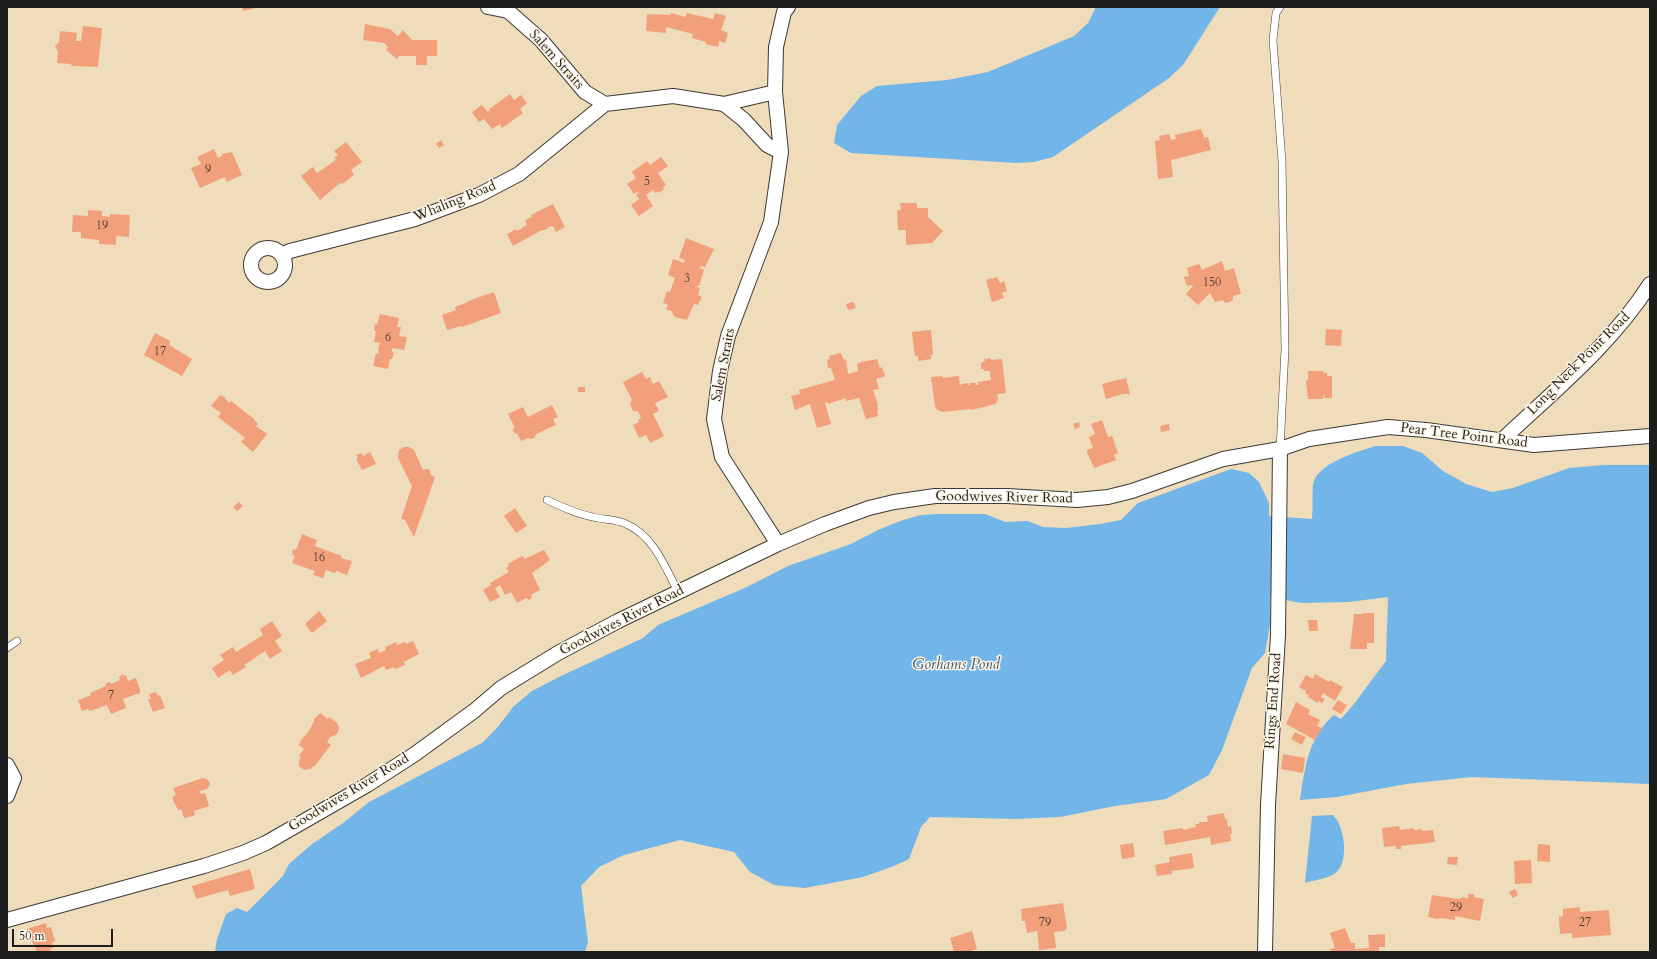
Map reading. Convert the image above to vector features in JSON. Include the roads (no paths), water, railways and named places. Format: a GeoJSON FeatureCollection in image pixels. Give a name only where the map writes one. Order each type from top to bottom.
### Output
{"type":"FeatureCollection","features":[{"type":"Feature","properties":{"kind":"street","name":"Salem Straits"},"geometry":{"type":"LineString","coordinates":[[488,7],[508,11],[541,40],[585,92],[605,104]]}},
{"type":"Feature","properties":{"kind":"street","name":"Salem Straits"},"geometry":{"type":"LineString","coordinates":[[778,544],[722,458],[714,419],[720,371],[728,336],[771,222],[781,152],[775,92],[776,47],[784,12],[788,7]]}},
{"type":"Feature","properties":{"kind":"street"},"geometry":{"type":"LineString","coordinates":[[605,104],[673,96],[724,104],[775,92]]}},
{"type":"Feature","properties":{"kind":"street","name":"Whaling Road"},"geometry":{"type":"LineString","coordinates":[[282,255],[290,251],[415,219],[479,195],[519,174],[605,104]]}},
{"type":"Feature","properties":{"kind":"street"},"geometry":{"type":"LineString","coordinates":[[724,104],[744,120],[767,145],[781,152]]}},
{"type":"Feature","properties":{"kind":"street","name":"Long Neck Point Road"},"geometry":{"type":"LineString","coordinates":[[1502,440],[1616,330],[1639,302],[1650,284]]}},
{"type":"Feature","properties":{"kind":"street","name":"Pear Tree Point Road"},"geometry":{"type":"LineString","coordinates":[[1280,449],[1309,439],[1388,427],[1426,430],[1534,445],[1650,436]]}},
{"type":"Feature","properties":{"kind":"street","name":"Goodwives River Road"},"geometry":{"type":"LineString","coordinates":[[7,920],[204,866],[243,853],[266,843],[366,785],[415,754],[468,716],[502,688],[565,649],[778,544],[832,521],[869,508],[894,502],[935,496],[1007,496],[1077,500],[1108,496],[1132,490],[1223,459],[1280,449]]}},
{"type":"Feature","properties":{"kind":"street","name":"Rings End Road"},"geometry":{"type":"LineString","coordinates":[[1265,952],[1268,805],[1278,635],[1280,449]]}},
{"type":"Feature","properties":{"kind":"street"},"geometry":{"type":"LineString","coordinates":[[7,765],[14,778],[7,796]]}},
{"type":"Feature","properties":{"kind":"lane"},"geometry":{"type":"LineString","coordinates":[[1280,7],[1276,14],[1274,40],[1282,162],[1285,349],[1280,449]]}},
{"type":"Feature","properties":{"kind":"lane"},"geometry":{"type":"LineString","coordinates":[[547,500],[577,513],[618,521],[636,529],[655,550],[678,592]]}},
{"type":"Feature","properties":{"kind":"lane"},"geometry":{"type":"LineString","coordinates":[[7,648],[17,641]]}},
{"type":"Feature","properties":{"kind":"water"},"geometry":{"type":"Polygon","coordinates":[[[1096,7],[1220,7],[1183,65],[1169,78],[1053,157],[1034,162],[1016,163],[851,153],[834,143],[837,125],[861,96],[877,86],[947,80],[988,72],[1074,36],[1088,23],[1096,7]]]}},
{"type":"Feature","properties":{"kind":"water","name":"Gorhams Pond"},"geometry":{"type":"Polygon","coordinates":[[[1375,446],[1403,446],[1422,453],[1443,471],[1466,484],[1492,492],[1513,488],[1569,468],[1603,465],[1650,465],[1650,784],[1472,777],[1406,784],[1337,797],[1300,800],[1306,765],[1318,733],[1334,715],[1341,719],[1386,661],[1388,597],[1349,602],[1301,603],[1270,597],[1270,625],[1265,653],[1252,668],[1222,750],[1209,775],[1166,799],[1115,806],[1060,817],[1016,819],[930,817],[921,827],[909,859],[863,877],[805,888],[774,885],[750,872],[734,852],[680,840],[624,855],[599,867],[581,886],[588,942],[585,952],[215,952],[217,939],[226,914],[237,908],[247,912],[283,876],[289,864],[312,844],[343,823],[369,802],[482,743],[497,728],[514,706],[532,691],[643,638],[658,625],[747,587],[788,566],[851,544],[878,530],[903,520],[921,515],[985,514],[1005,522],[1028,521],[1043,527],[1066,528],[1121,520],[1138,503],[1231,469],[1249,473],[1259,482],[1269,503],[1269,516],[1312,519],[1313,485],[1316,477],[1322,470],[1349,455],[1375,446]]]}},
{"type":"Feature","properties":{"kind":"water"},"geometry":{"type":"Polygon","coordinates":[[[1333,815],[1337,820],[1343,836],[1344,854],[1342,863],[1339,869],[1331,876],[1305,883],[1312,816],[1333,815]]]}}]}
